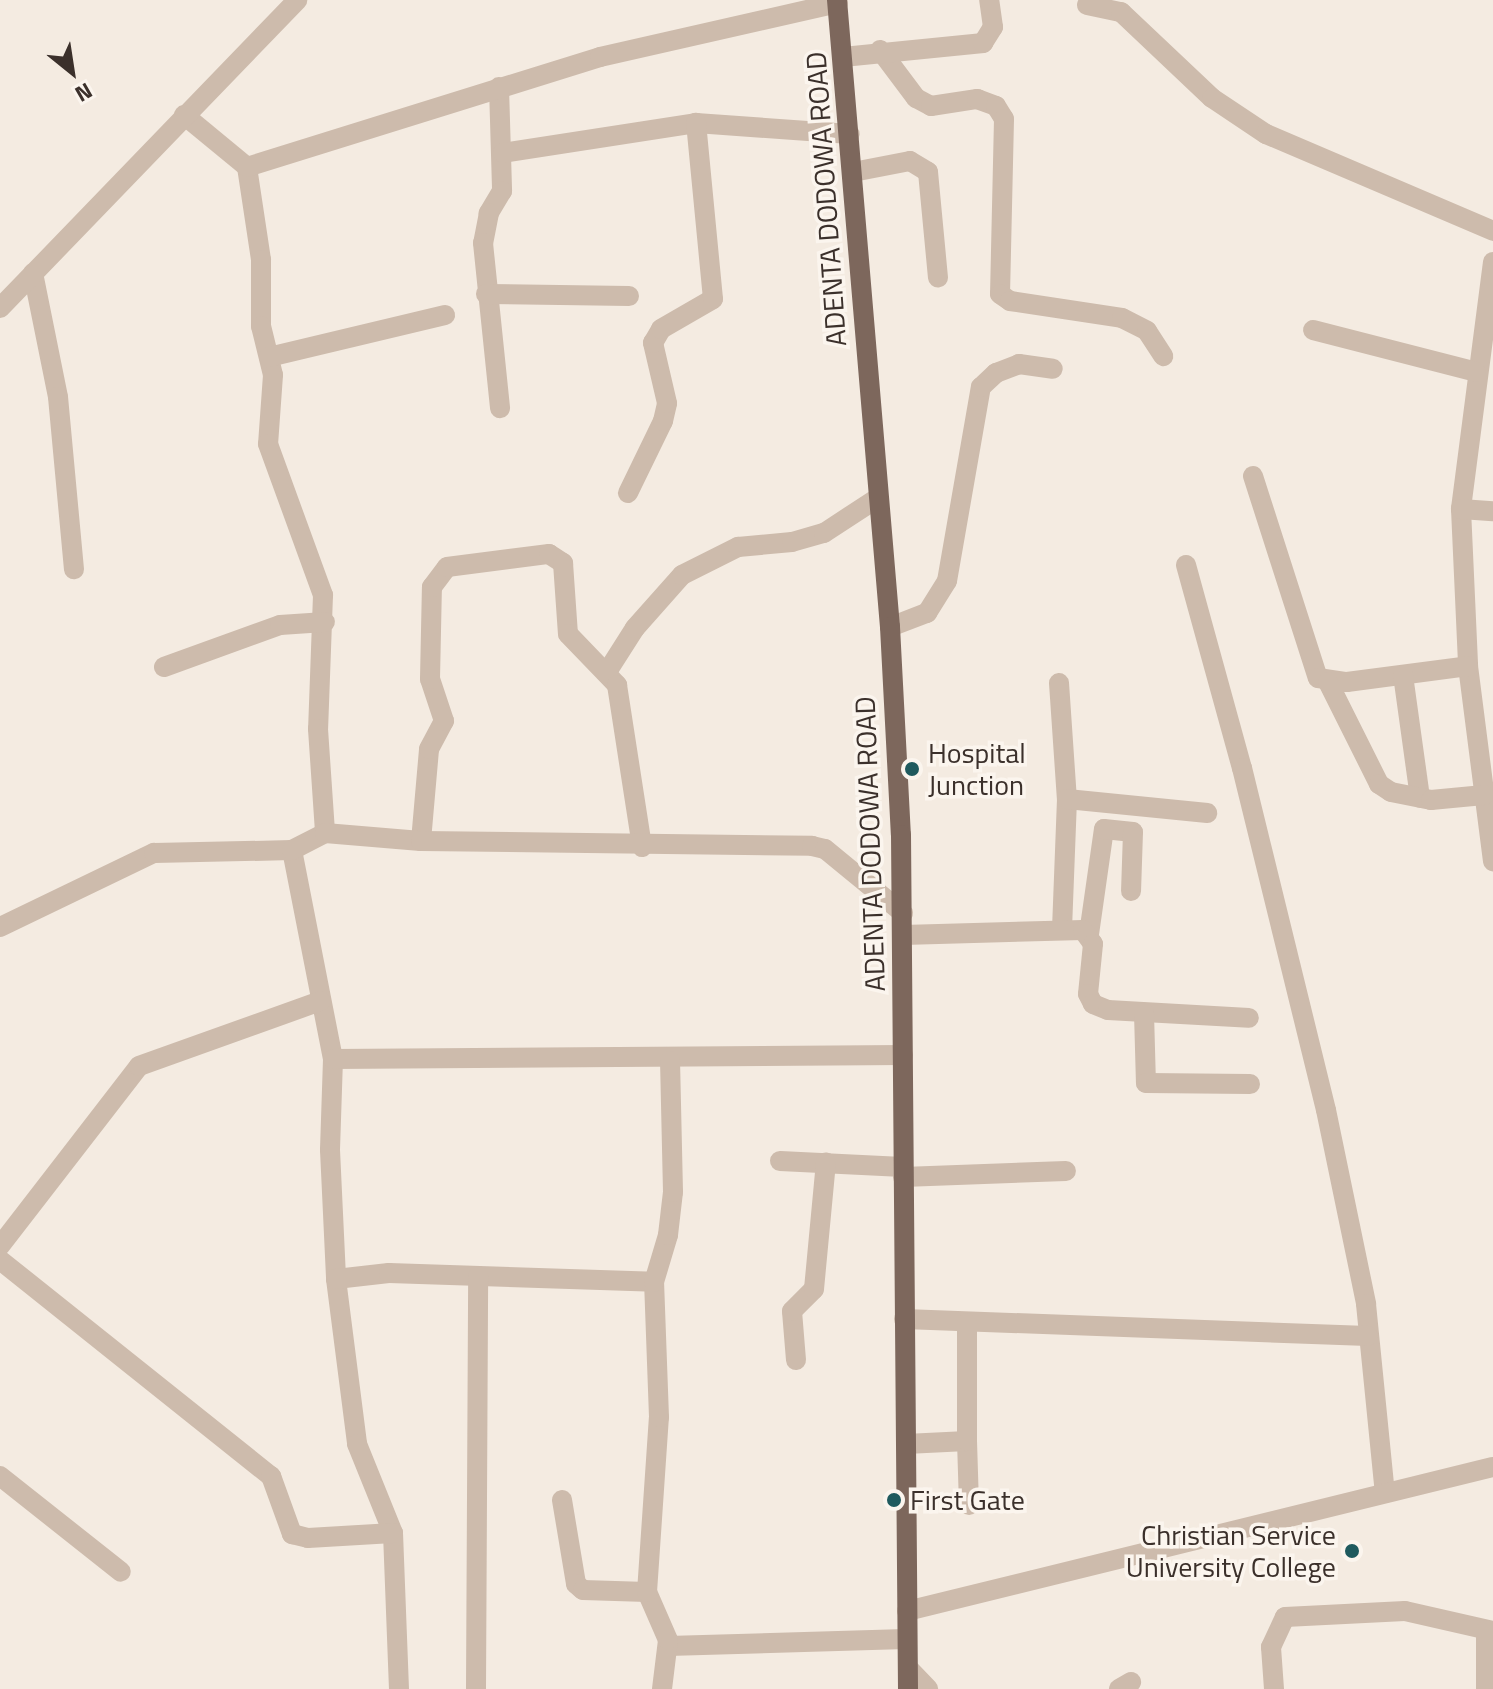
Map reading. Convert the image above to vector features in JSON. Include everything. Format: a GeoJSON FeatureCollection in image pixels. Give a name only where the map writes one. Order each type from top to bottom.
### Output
{"type":"FeatureCollection","features":[{"type":"Feature","properties":{"kind":"main road","name":"ADENTA DODOWA ROAD"},"geometry":{"type":"LineString","coordinates":[[838,1],[876,499],[890,627],[903,913],[908,1679]]}},
{"type":"Feature","properties":{"kind":"street"},"geometry":{"type":"LineString","coordinates":[[0,308],[297,0]]}},
{"type":"Feature","properties":{"kind":"street"},"geometry":{"type":"LineString","coordinates":[[843,57],[880,50],[983,43],[993,27],[989,0]]}},
{"type":"Feature","properties":{"kind":"street"},"geometry":{"type":"LineString","coordinates":[[247,167],[499,87],[667,40],[838,1]]}},
{"type":"Feature","properties":{"kind":"street"},"geometry":{"type":"LineString","coordinates":[[1087,5],[1121,12],[1212,98],[1266,134],[1493,231]]}},
{"type":"Feature","properties":{"kind":"street"},"geometry":{"type":"LineString","coordinates":[[880,50],[916,98],[931,106],[977,99],[996,106],[1004,119],[1000,294],[1010,301],[1122,318],[1147,331],[1163,356]]}},
{"type":"Feature","properties":{"kind":"street"},"geometry":{"type":"LineString","coordinates":[[499,87],[502,191],[489,213],[483,243],[500,408]]}},
{"type":"Feature","properties":{"kind":"street"},"geometry":{"type":"LineString","coordinates":[[184,115],[247,167],[261,260],[261,326],[269,357],[274,402],[270,453],[323,595],[325,622],[318,729],[325,833]]}},
{"type":"Feature","properties":{"kind":"street"},"geometry":{"type":"LineString","coordinates":[[503,153],[696,123],[850,134]]}},
{"type":"Feature","properties":{"kind":"street"},"geometry":{"type":"LineString","coordinates":[[628,493],[667,403],[653,343],[661,329],[713,299],[696,123]]}},
{"type":"Feature","properties":{"kind":"street"},"geometry":{"type":"LineString","coordinates":[[853,172],[910,161],[928,172],[938,278]]}},
{"type":"Feature","properties":{"kind":"street"},"geometry":{"type":"LineString","coordinates":[[1492,856],[1468,666],[1461,509],[1476,372],[1493,262]]}},
{"type":"Feature","properties":{"kind":"street"},"geometry":{"type":"LineString","coordinates":[[33,273],[58,397],[74,569]]}},
{"type":"Feature","properties":{"kind":"street"},"geometry":{"type":"LineString","coordinates":[[486,294],[629,296]]}},
{"type":"Feature","properties":{"kind":"street"},"geometry":{"type":"LineString","coordinates":[[269,357],[445,315]]}},
{"type":"Feature","properties":{"kind":"street"},"geometry":{"type":"LineString","coordinates":[[1313,330],[1476,372]]}},
{"type":"Feature","properties":{"kind":"street"},"geometry":{"type":"LineString","coordinates":[[890,627],[927,613],[947,581],[981,387],[996,373],[1019,364],[1053,369]]}},
{"type":"Feature","properties":{"kind":"street"},"geometry":{"type":"LineString","coordinates":[[1253,476],[1312,670],[1328,682],[1379,784],[1391,792],[1420,798],[1484,795]]}},
{"type":"Feature","properties":{"kind":"street"},"geometry":{"type":"LineString","coordinates":[[607,672],[635,628],[682,575],[738,547],[792,542],[824,533],[876,499]]}},
{"type":"Feature","properties":{"kind":"street"},"geometry":{"type":"LineString","coordinates":[[1461,509],[1493,511]]}},
{"type":"Feature","properties":{"kind":"street"},"geometry":{"type":"LineString","coordinates":[[421,841],[429,749],[444,721],[430,679],[432,587],[447,567],[549,554],[563,563],[568,634],[617,685],[625,717],[642,847]]}},
{"type":"Feature","properties":{"kind":"street"},"geometry":{"type":"LineString","coordinates":[[1186,565],[1242,768],[1326,1110],[1366,1304],[1385,1493]]}},
{"type":"Feature","properties":{"kind":"street"},"geometry":{"type":"LineString","coordinates":[[164,667],[280,625],[325,622]]}},
{"type":"Feature","properties":{"kind":"street"},"geometry":{"type":"LineString","coordinates":[[1328,682],[1468,666]]}},
{"type":"Feature","properties":{"kind":"street"},"geometry":{"type":"LineString","coordinates":[[1403,675],[1420,798]]}},
{"type":"Feature","properties":{"kind":"street"},"geometry":{"type":"LineString","coordinates":[[1059,683],[1067,799],[1062,930]]}},
{"type":"Feature","properties":{"kind":"street"},"geometry":{"type":"LineString","coordinates":[[1067,799],[1207,813]]}},
{"type":"Feature","properties":{"kind":"street"},"geometry":{"type":"LineString","coordinates":[[1131,891],[1133,832],[1104,829],[1089,934],[1093,944],[1088,994],[1093,1004],[1144,1013],[1249,1018]]}},
{"type":"Feature","properties":{"kind":"street"},"geometry":{"type":"LineString","coordinates":[[0,927],[154,853],[292,850],[325,833],[421,841],[825,849],[903,913]]}},
{"type":"Feature","properties":{"kind":"street"},"geometry":{"type":"LineString","coordinates":[[292,850],[333,1059],[330,1150],[336,1279],[357,1444],[393,1533],[399,1689]]}},
{"type":"Feature","properties":{"kind":"street"},"geometry":{"type":"LineString","coordinates":[[903,935],[1062,930],[1089,934]]}},
{"type":"Feature","properties":{"kind":"street"},"geometry":{"type":"LineString","coordinates":[[0,1246],[139,1066],[321,1001]]}},
{"type":"Feature","properties":{"kind":"street"},"geometry":{"type":"LineString","coordinates":[[1144,1013],[1146,1083],[1250,1084]]}},
{"type":"Feature","properties":{"kind":"street"},"geometry":{"type":"LineString","coordinates":[[333,1059],[670,1061],[903,1055]]}},
{"type":"Feature","properties":{"kind":"street"},"geometry":{"type":"LineString","coordinates":[[662,1689],[668,1646],[647,1592],[659,1417],[654,1282],[668,1235],[673,1192],[670,1061]]}},
{"type":"Feature","properties":{"kind":"street"},"geometry":{"type":"LineString","coordinates":[[780,1161],[903,1172],[1066,1171]]}},
{"type":"Feature","properties":{"kind":"street"},"geometry":{"type":"LineString","coordinates":[[796,1360],[792,1311],[814,1289],[826,1163]]}},
{"type":"Feature","properties":{"kind":"street"},"geometry":{"type":"LineString","coordinates":[[0,1260],[271,1476],[288,1528],[298,1538],[393,1533]]}},
{"type":"Feature","properties":{"kind":"street"},"geometry":{"type":"LineString","coordinates":[[336,1279],[389,1273],[654,1282]]}},
{"type":"Feature","properties":{"kind":"street"},"geometry":{"type":"LineString","coordinates":[[476,1689],[478,1276]]}},
{"type":"Feature","properties":{"kind":"street"},"geometry":{"type":"LineString","coordinates":[[904,1319],[1368,1336]]}},
{"type":"Feature","properties":{"kind":"street"},"geometry":{"type":"LineString","coordinates":[[967,1323],[969,1505]]}},
{"type":"Feature","properties":{"kind":"street"},"geometry":{"type":"LineString","coordinates":[[906,1444],[967,1441]]}},
{"type":"Feature","properties":{"kind":"street"},"geometry":{"type":"LineString","coordinates":[[907,1611],[1493,1467]]}},
{"type":"Feature","properties":{"kind":"street"},"geometry":{"type":"LineString","coordinates":[[0,1476],[121,1572]]}},
{"type":"Feature","properties":{"kind":"street"},"geometry":{"type":"LineString","coordinates":[[562,1500],[576,1584],[583,1590],[647,1592]]}},
{"type":"Feature","properties":{"kind":"street"},"geometry":{"type":"LineString","coordinates":[[1274,1689],[1271,1647],[1285,1617],[1405,1611],[1490,1631],[1486,1689]]}},
{"type":"Feature","properties":{"kind":"street"},"geometry":{"type":"LineString","coordinates":[[668,1646],[906,1639]]}},
{"type":"Feature","properties":{"kind":"street"},"geometry":{"type":"LineString","coordinates":[[908,1679],[928,1689]]}},
{"type":"Feature","properties":{"kind":"place","name":"Hospital Junction"},"geometry":{"type":"Point","coordinates":[912,769]}},
{"type":"Feature","properties":{"kind":"place","name":"First Gate"},"geometry":{"type":"Point","coordinates":[894,1500]}},
{"type":"Feature","properties":{"kind":"place","name":"Christian Service University College"},"geometry":{"type":"Point","coordinates":[1352,1551]}}]}
